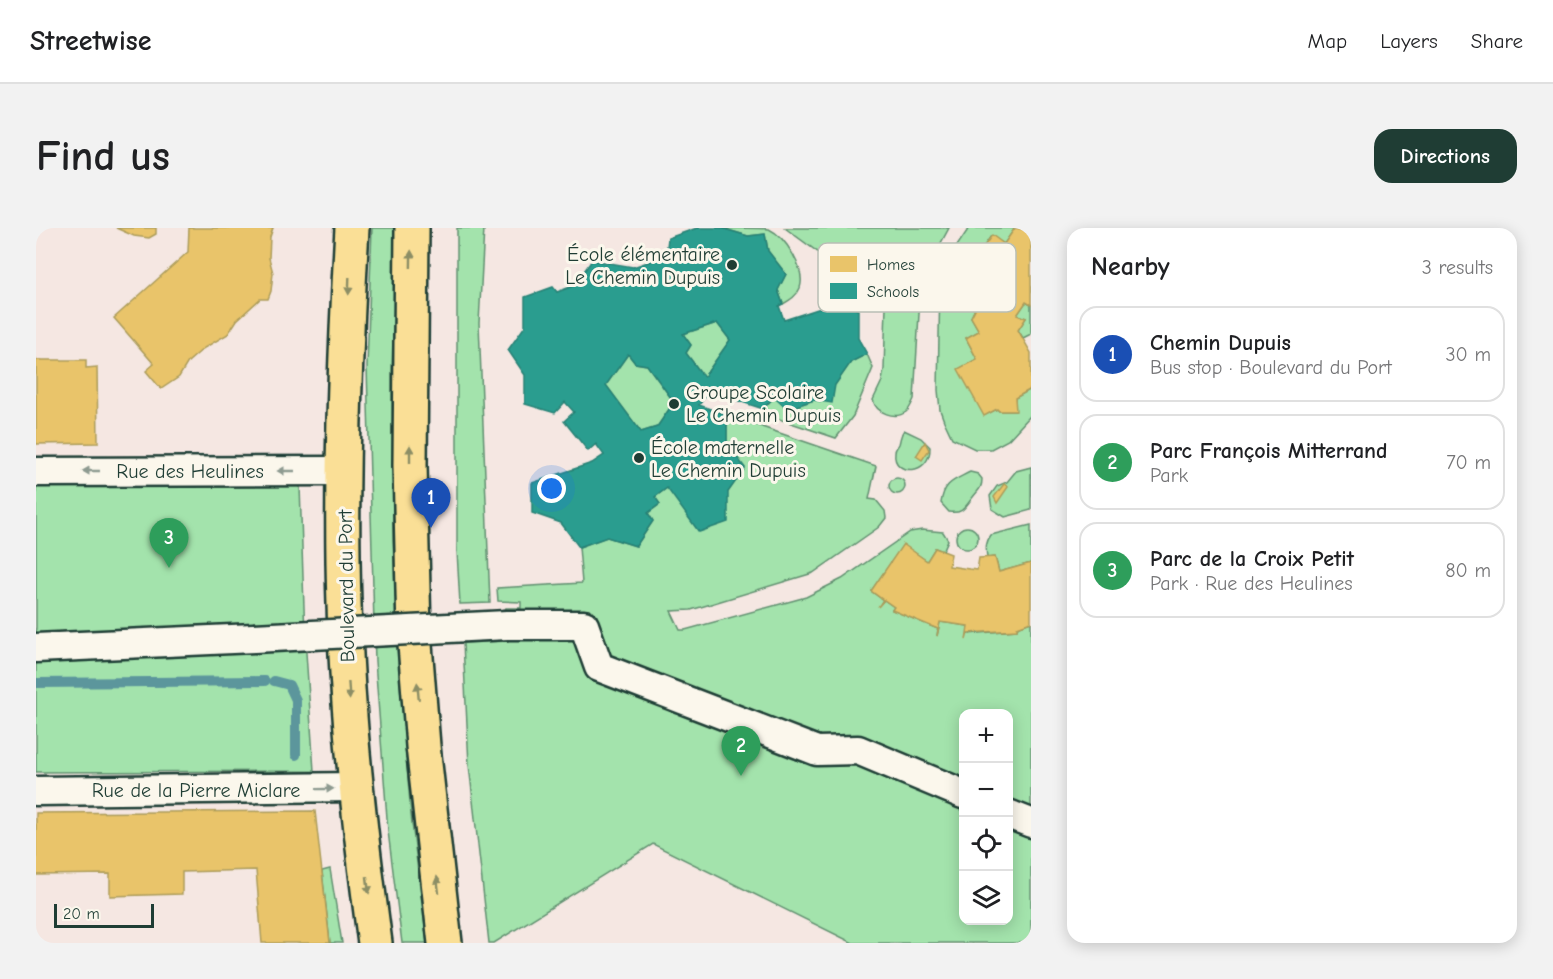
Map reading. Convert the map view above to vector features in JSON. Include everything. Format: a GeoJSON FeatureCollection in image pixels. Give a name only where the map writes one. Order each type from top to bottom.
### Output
{"type":"FeatureCollection","features":[{"type":"Feature","properties":{"kind":"main road","name":"Boulevard du Port"},"geometry":{"type":"LineString","coordinates":[[352,228],[343,416],[344,604],[357,788],[375,943]]}},
{"type":"Feature","properties":{"kind":"main road"},"geometry":{"type":"LineString","coordinates":[[412,228],[410,476],[414,632],[424,757],[445,943]]}},
{"type":"Feature","properties":{"kind":"street","name":"Rue des Heulines"},"geometry":{"type":"LineString","coordinates":[[36,472],[344,471]]}},
{"type":"Feature","properties":{"kind":"street"},"geometry":{"type":"LineString","coordinates":[[36,648],[507,625],[584,625],[599,667],[817,751],[858,750],[959,792]]}},
{"type":"Feature","properties":{"kind":"street","name":"Rue de la Pierre Miclare"},"geometry":{"type":"LineString","coordinates":[[36,791],[357,788]]}},
{"type":"Feature","properties":{"kind":"street"},"geometry":{"type":"LineString","coordinates":[[1013,816],[1031,823]]}},
{"type":"Feature","properties":{"kind":"green space"},"geometry":{"type":"Polygon","coordinates":[[[372,228],[396,228],[392,373],[393,539],[398,658],[411,815],[427,943],[402,943],[388,831],[375,661],[367,366],[372,228]]]}},
{"type":"Feature","properties":{"kind":"green space"},"geometry":{"type":"Polygon","coordinates":[[[457,228],[484,228],[479,323],[490,603],[460,604],[457,551],[457,228]]]}},
{"type":"Feature","properties":{"kind":"green space"},"geometry":{"type":"Polygon","coordinates":[[[722,228],[769,229],[782,239],[793,255],[800,272],[800,288],[795,296],[783,304],[778,290],[786,274],[768,251],[765,234],[748,236],[722,228]]]}},
{"type":"Feature","properties":{"kind":"green space"},"geometry":{"type":"Polygon","coordinates":[[[785,228],[949,228],[941,243],[818,243],[818,252],[785,228]]]}},
{"type":"Feature","properties":{"kind":"green space"},"geometry":{"type":"Polygon","coordinates":[[[969,228],[1015,228],[1005,243],[991,236],[986,243],[959,243],[969,228]]]}},
{"type":"Feature","properties":{"kind":"green space"},"geometry":{"type":"Polygon","coordinates":[[[1026,302],[1031,305],[1031,334],[1023,338],[1018,330],[1026,318],[1017,315],[1026,302]]]}},
{"type":"Feature","properties":{"kind":"green space"},"geometry":{"type":"Polygon","coordinates":[[[886,312],[919,312],[914,399],[910,408],[902,414],[886,414],[875,405],[873,400],[882,381],[886,312]]]}},
{"type":"Feature","properties":{"kind":"green space"},"geometry":{"type":"Polygon","coordinates":[[[939,312],[974,312],[971,317],[979,331],[966,338],[977,359],[959,369],[985,415],[997,409],[1015,411],[1015,398],[1031,389],[1031,415],[1008,440],[991,449],[975,449],[952,438],[940,410],[938,390],[939,312]]]}},
{"type":"Feature","properties":{"kind":"green space"},"geometry":{"type":"Polygon","coordinates":[[[717,323],[730,340],[704,377],[686,353],[691,345],[683,334],[717,323]]]}},
{"type":"Feature","properties":{"kind":"green space"},"geometry":{"type":"Polygon","coordinates":[[[628,354],[635,363],[647,365],[674,402],[657,427],[641,432],[606,385],[628,354]]]}},
{"type":"Feature","properties":{"kind":"green space"},"geometry":{"type":"Polygon","coordinates":[[[867,354],[873,368],[853,416],[836,438],[764,414],[763,409],[774,397],[787,409],[814,400],[835,385],[851,362],[867,354]]]}},
{"type":"Feature","properties":{"kind":"green space"},"geometry":{"type":"Polygon","coordinates":[[[727,415],[876,466],[869,499],[876,500],[885,511],[886,518],[879,527],[813,573],[691,610],[671,611],[680,630],[806,597],[842,579],[910,532],[922,530],[943,532],[948,540],[943,551],[935,548],[927,561],[903,545],[871,591],[883,600],[881,603],[884,600],[894,607],[892,610],[938,629],[937,636],[940,622],[968,626],[968,634],[1017,630],[1017,627],[1031,622],[1031,943],[853,943],[653,844],[494,943],[489,943],[469,765],[463,643],[508,641],[506,608],[521,608],[521,602],[498,601],[497,588],[582,583],[579,547],[607,537],[636,546],[653,521],[648,513],[660,504],[655,497],[667,488],[728,492],[745,468],[727,444],[727,415]]]}},
{"type":"Feature","properties":{"kind":"green space"},"geometry":{"type":"Polygon","coordinates":[[[904,430],[921,438],[930,447],[929,457],[919,468],[905,469],[896,461],[895,450],[904,430]]]}},
{"type":"Feature","properties":{"kind":"green space"},"geometry":{"type":"Polygon","coordinates":[[[1031,467],[1031,510],[1005,517],[992,509],[990,496],[997,486],[1007,482],[1016,471],[1031,467]]]}},
{"type":"Feature","properties":{"kind":"green space"},"geometry":{"type":"Polygon","coordinates":[[[970,472],[978,474],[982,479],[980,487],[963,509],[958,512],[949,512],[941,503],[944,491],[954,480],[970,472]]]}},
{"type":"Feature","properties":{"kind":"green space"},"geometry":{"type":"Polygon","coordinates":[[[897,478],[903,480],[905,486],[903,492],[897,494],[891,492],[889,486],[891,480],[897,478]]]}},
{"type":"Feature","properties":{"kind":"green space"},"geometry":{"type":"Polygon","coordinates":[[[300,486],[305,638],[314,771],[36,772],[36,487],[300,486]]]}},
{"type":"Feature","properties":{"kind":"green space"},"geometry":{"type":"Polygon","coordinates":[[[1031,525],[1031,563],[999,572],[995,557],[987,558],[986,546],[991,535],[1031,525]]]}},
{"type":"Feature","properties":{"kind":"green space"},"geometry":{"type":"Polygon","coordinates":[[[967,527],[975,530],[978,538],[975,546],[967,549],[959,546],[956,538],[959,530],[967,527]]]}},
{"type":"Feature","properties":{"kind":"green space"},"geometry":{"type":"Polygon","coordinates":[[[330,869],[342,943],[330,943],[322,871],[330,869]]]}},
{"type":"Feature","properties":{"kind":"building: Homes"},"geometry":{"type":"Polygon","coordinates":[[[116,228],[156,228],[156,234],[149,238],[134,236],[116,228]]]}},
{"type":"Feature","properties":{"kind":"building: Homes"},"geometry":{"type":"Polygon","coordinates":[[[189,228],[273,228],[269,258],[273,273],[271,291],[268,299],[260,299],[237,320],[228,334],[204,348],[188,362],[179,377],[161,389],[146,371],[154,364],[114,318],[188,252],[189,228]]]}},
{"type":"Feature","properties":{"kind":"building: Homes"},"geometry":{"type":"Polygon","coordinates":[[[1015,228],[1031,230],[1031,305],[1026,302],[1017,315],[1026,318],[1018,330],[1031,353],[1031,389],[1015,398],[1016,411],[997,409],[984,416],[958,369],[977,359],[966,338],[979,331],[971,317],[974,312],[1016,312],[1016,243],[1005,243],[1015,228]]]}},
{"type":"Feature","properties":{"kind":"building: Homes"},"geometry":{"type":"Polygon","coordinates":[[[992,235],[1003,243],[986,243],[992,235]]]}},
{"type":"Feature","properties":{"kind":"building: Homes"},"geometry":{"type":"Polygon","coordinates":[[[36,360],[86,360],[86,368],[97,367],[98,443],[36,444],[36,360]]]}},
{"type":"Feature","properties":{"kind":"building: Homes"},"geometry":{"type":"Polygon","coordinates":[[[925,442],[929,450],[922,460],[916,456],[925,442]]]}},
{"type":"Feature","properties":{"kind":"building: Homes"},"geometry":{"type":"Polygon","coordinates":[[[1004,484],[1008,487],[997,503],[994,497],[1004,484]]]}},
{"type":"Feature","properties":{"kind":"building: Homes"},"geometry":{"type":"Polygon","coordinates":[[[903,544],[927,561],[935,548],[951,554],[949,566],[969,569],[977,570],[979,558],[995,557],[999,572],[1031,563],[1031,622],[1017,627],[1017,630],[968,633],[966,640],[968,626],[940,622],[937,636],[938,629],[892,610],[894,607],[884,600],[878,607],[883,600],[871,591],[903,544]]]}},
{"type":"Feature","properties":{"kind":"building: Homes"},"geometry":{"type":"Polygon","coordinates":[[[315,811],[330,943],[262,943],[256,870],[182,872],[182,894],[110,896],[110,874],[36,875],[36,813],[315,811]]]}},
{"type":"Feature","properties":{"kind":"building: Schools"},"geometry":{"type":"Polygon","coordinates":[[[697,228],[721,228],[748,236],[765,234],[768,251],[786,274],[778,290],[783,304],[779,306],[784,320],[818,309],[818,312],[858,312],[858,338],[867,354],[851,362],[835,385],[832,403],[814,400],[787,409],[774,397],[763,409],[720,395],[719,392],[715,396],[708,393],[699,405],[727,415],[727,444],[745,468],[728,492],[728,522],[699,532],[667,488],[655,497],[660,504],[648,513],[653,521],[636,546],[607,537],[579,547],[561,523],[532,513],[532,483],[592,463],[604,455],[596,444],[588,451],[564,421],[574,412],[565,402],[555,413],[525,404],[525,375],[508,350],[525,326],[525,297],[553,287],[557,292],[576,285],[592,260],[633,267],[666,256],[668,238],[697,228]],[[717,323],[683,334],[691,345],[686,353],[704,377],[730,340],[717,323]],[[628,354],[606,385],[641,432],[657,427],[674,402],[647,365],[635,363],[628,354]]]}},
{"type":"Feature","properties":{"kind":"waterway"},"geometry":{"type":"LineString","coordinates":[[36,683],[265,681]]}},
{"type":"Feature","properties":{"kind":"waterway"},"geometry":{"type":"LineString","coordinates":[[274,681],[289,685],[296,700],[296,755]]}},
{"type":"Feature","properties":{"kind":"place","name":"École élémentaire Le Chemin Dupuis"},"geometry":{"type":"Point","coordinates":[732,265]}},
{"type":"Feature","properties":{"kind":"place","name":"Groupe Scolaire Le Chemin Dupuis"},"geometry":{"type":"Point","coordinates":[674,404]}},
{"type":"Feature","properties":{"kind":"place","name":"École maternelle Le Chemin Dupuis"},"geometry":{"type":"Point","coordinates":[639,458]}},
{"type":"Feature","properties":{"kind":"place","name":"Chemin Dupuis"},"geometry":{"type":"Point","coordinates":[431,528]}},
{"type":"Feature","properties":{"kind":"place","name":"Parc de la Croix Petit"},"geometry":{"type":"Point","coordinates":[169,568]}},
{"type":"Feature","properties":{"kind":"place","name":"Parc François Mitterrand"},"geometry":{"type":"Point","coordinates":[741,776]}}]}
